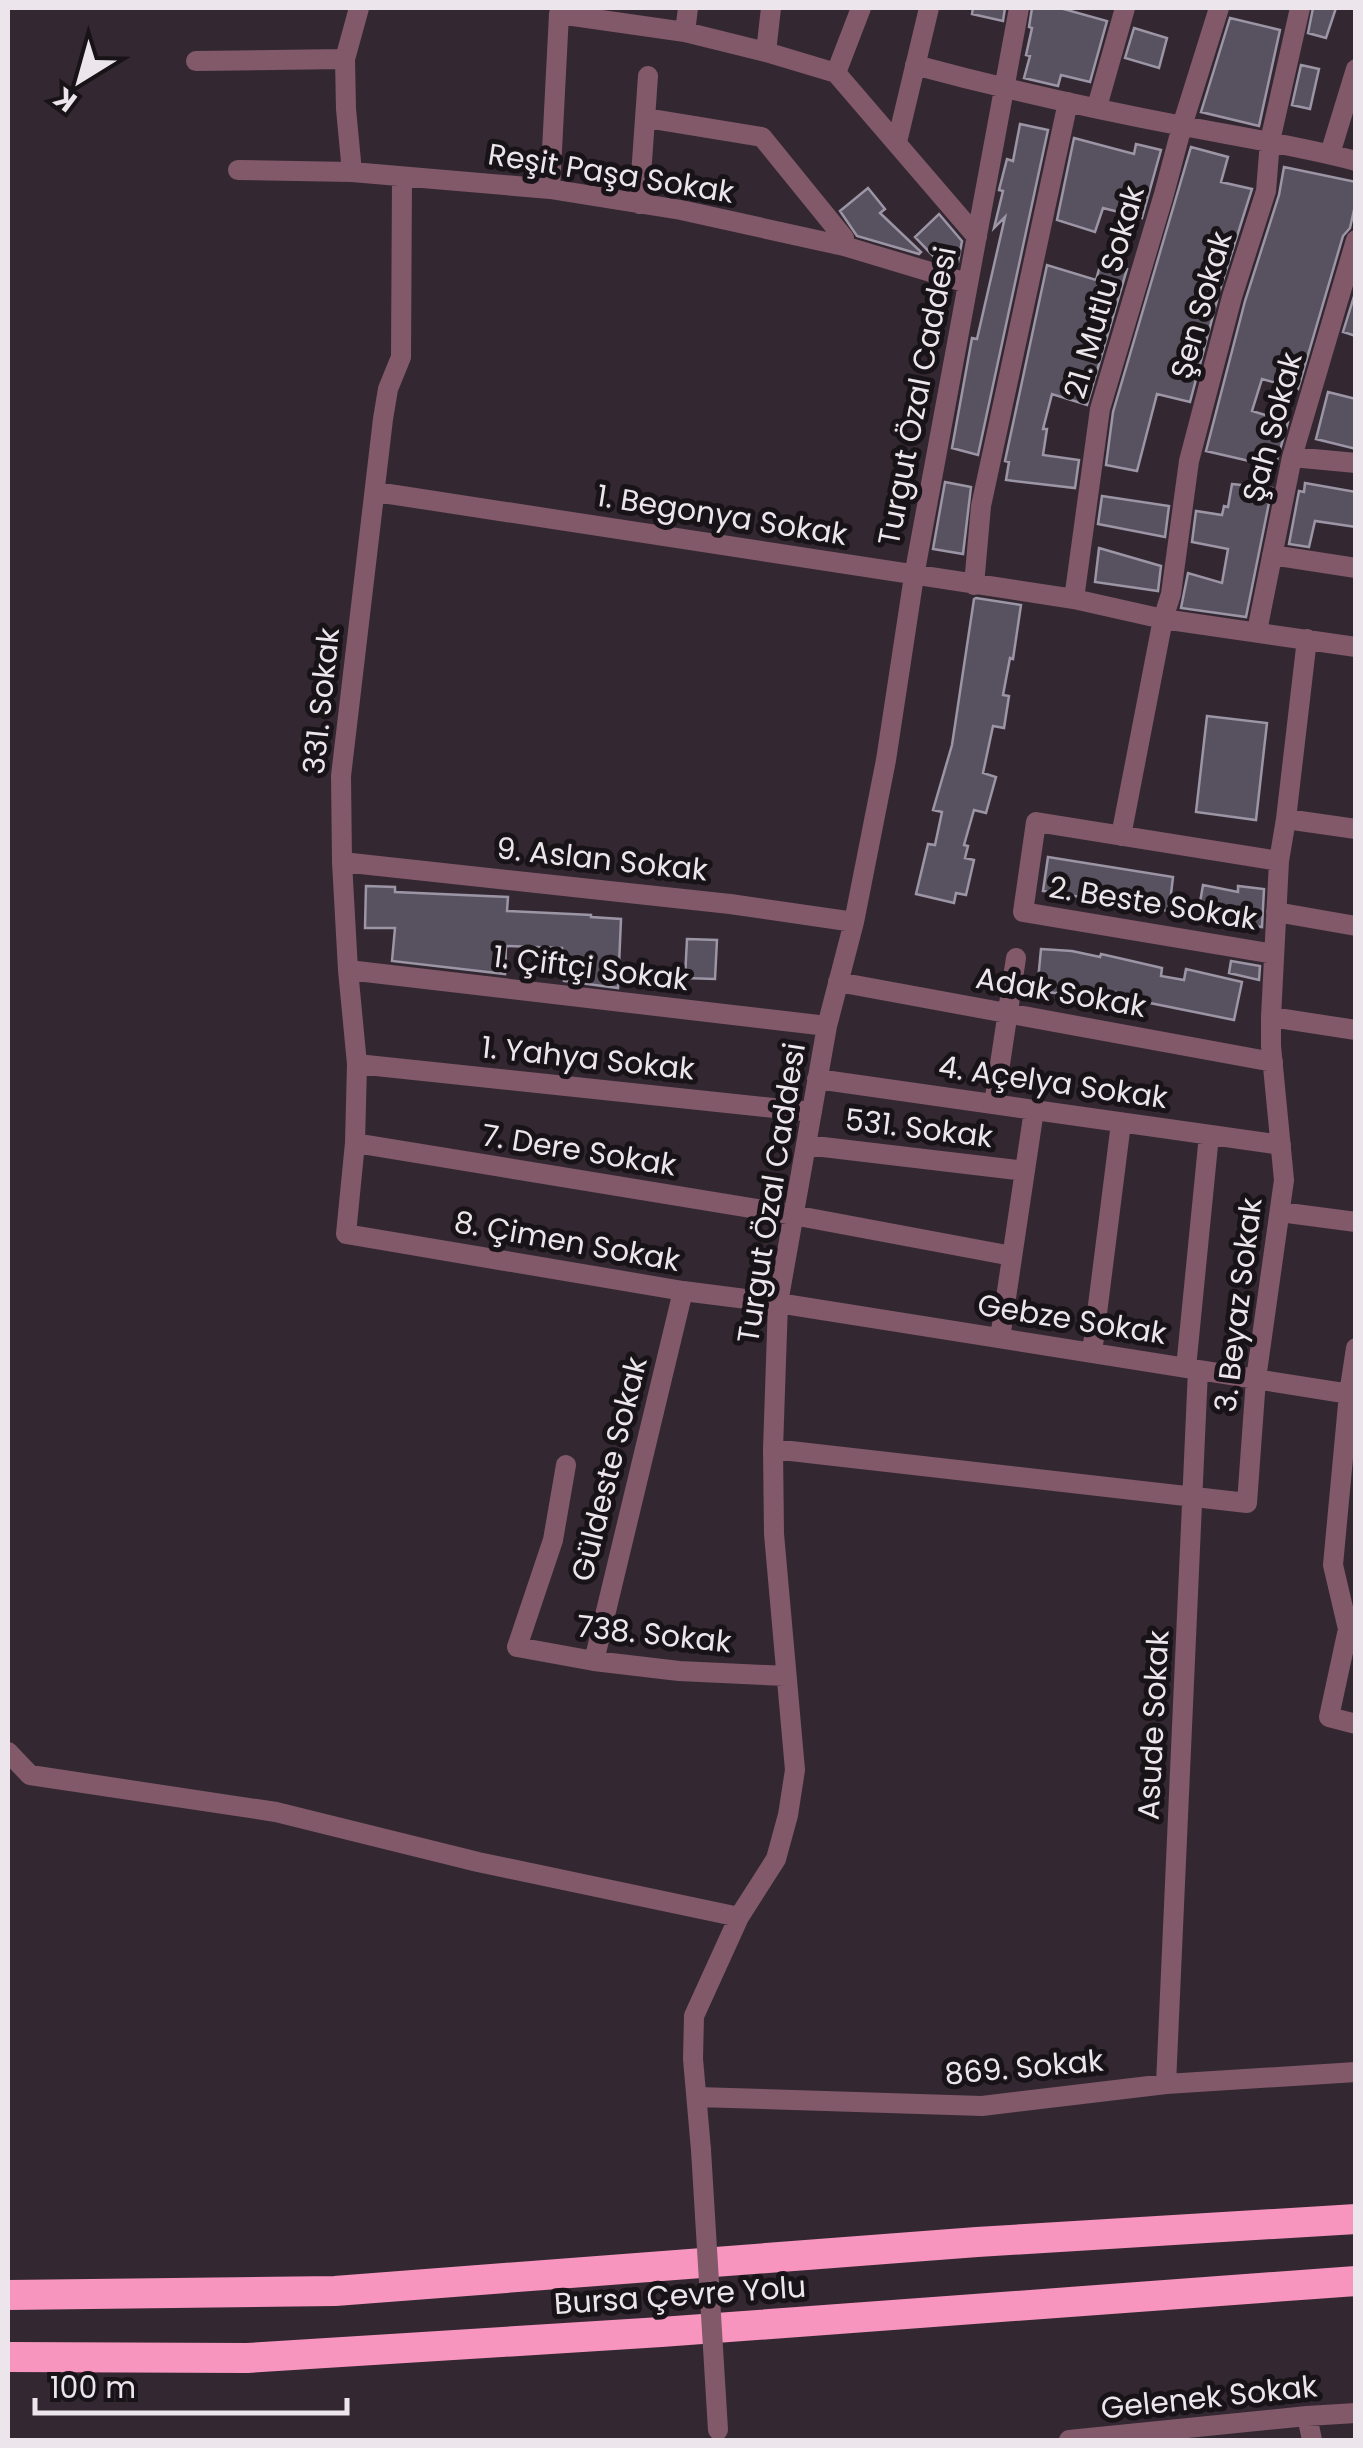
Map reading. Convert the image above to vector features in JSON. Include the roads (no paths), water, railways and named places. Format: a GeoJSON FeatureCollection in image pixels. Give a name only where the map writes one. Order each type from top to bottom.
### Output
{"type":"FeatureCollection","features":[{"type":"Feature","properties":{"kind":"highway","name":"Bursa Çevre Yolu"},"geometry":{"type":"LineString","coordinates":[[8,2295],[335,2291],[977,2242],[1356,2219]]}},
{"type":"Feature","properties":{"kind":"highway","name":"Bursa Çevre Yolu"},"geometry":{"type":"LineString","coordinates":[[8,2357],[247,2358],[1356,2281]]}},
{"type":"Feature","properties":{"kind":"street"},"geometry":{"type":"LineString","coordinates":[[352,172],[345,59],[359,8]]}},
{"type":"Feature","properties":{"kind":"street"},"geometry":{"type":"LineString","coordinates":[[685,32],[688,8]]}},
{"type":"Feature","properties":{"kind":"street"},"geometry":{"type":"LineString","coordinates":[[766,52],[771,8]]}},
{"type":"Feature","properties":{"kind":"street"},"geometry":{"type":"LineString","coordinates":[[836,73],[862,8]]}},
{"type":"Feature","properties":{"kind":"street"},"geometry":{"type":"LineString","coordinates":[[897,142],[929,8]]}},
{"type":"Feature","properties":{"kind":"street","name":"Turgut Özal Caddesi"},"geometry":{"type":"LineString","coordinates":[[718,2435],[693,2059],[694,2016],[738,1918],[776,1859],[795,1770],[774,1534],[778,1303],[826,1026],[854,922],[886,760],[914,576],[1019,8]]}},
{"type":"Feature","properties":{"kind":"street"},"geometry":{"type":"LineString","coordinates":[[1098,107],[1124,8]]}},
{"type":"Feature","properties":{"kind":"street","name":"21. Mutlu Sokak"},"geometry":{"type":"LineString","coordinates":[[1074,599],[1100,409],[1219,8]]}},
{"type":"Feature","properties":{"kind":"street","name":"Şen Sokak"},"geometry":{"type":"LineString","coordinates":[[1121,836],[1171,594],[1189,461],[1232,297],[1266,191],[1270,141],[1300,8]]}},
{"type":"Feature","properties":{"kind":"street"},"geometry":{"type":"LineString","coordinates":[[550,189],[559,14],[612,14],[836,73],[978,237]]}},
{"type":"Feature","properties":{"kind":"street"},"geometry":{"type":"LineString","coordinates":[[196,60],[345,59]]}},
{"type":"Feature","properties":{"kind":"street"},"geometry":{"type":"LineString","coordinates":[[916,65],[1003,88],[1356,161]]}},
{"type":"Feature","properties":{"kind":"street"},"geometry":{"type":"LineString","coordinates":[[1330,154],[1356,69]]}},
{"type":"Feature","properties":{"kind":"street"},"geometry":{"type":"LineString","coordinates":[[639,204],[648,76]]}},
{"type":"Feature","properties":{"kind":"street"},"geometry":{"type":"LineString","coordinates":[[974,585],[981,506],[1068,102]]}},
{"type":"Feature","properties":{"kind":"street"},"geometry":{"type":"LineString","coordinates":[[646,118],[762,138],[844,238],[844,246]]}},
{"type":"Feature","properties":{"kind":"street","name":"Reşit Paşa Sokak"},"geometry":{"type":"LineString","coordinates":[[238,170],[352,172],[550,189],[681,210],[844,246],[967,283]]}},
{"type":"Feature","properties":{"kind":"street","name":"331. Sokak"},"geometry":{"type":"LineString","coordinates":[[346,1234],[358,1064],[348,970],[341,776],[388,388],[401,358],[402,177]]}},
{"type":"Feature","properties":{"kind":"street","name":"Şah Sokak"},"geometry":{"type":"LineString","coordinates":[[1257,631],[1292,457],[1355,242]]}},
{"type":"Feature","properties":{"kind":"street"},"geometry":{"type":"LineString","coordinates":[[1292,457],[1356,464]]}},
{"type":"Feature","properties":{"kind":"street","name":"1. Begonya Sokak"},"geometry":{"type":"LineString","coordinates":[[376,492],[1074,599],[1163,619],[1356,647]]}},
{"type":"Feature","properties":{"kind":"street"},"geometry":{"type":"LineString","coordinates":[[1272,555],[1356,568]]}},
{"type":"Feature","properties":{"kind":"street","name":"3. Beyaz Sokak"},"geometry":{"type":"LineString","coordinates":[[773,1449],[1247,1503],[1256,1379],[1284,1180],[1271,1017],[1279,861],[1307,640]]}},
{"type":"Feature","properties":{"kind":"street"},"geometry":{"type":"LineString","coordinates":[[1286,819],[1356,830]]}},
{"type":"Feature","properties":{"kind":"street","name":"2. Beste Sokak"},"geometry":{"type":"LineString","coordinates":[[1121,836],[1036,822],[1023,912],[1274,954]]}},
{"type":"Feature","properties":{"kind":"street"},"geometry":{"type":"LineString","coordinates":[[1121,836],[1279,861]]}},
{"type":"Feature","properties":{"kind":"street","name":"9. Aslan Sokak"},"geometry":{"type":"LineString","coordinates":[[342,862],[730,904],[854,922]]}},
{"type":"Feature","properties":{"kind":"street"},"geometry":{"type":"LineString","coordinates":[[1276,912],[1356,926]]}},
{"type":"Feature","properties":{"kind":"street"},"geometry":{"type":"LineString","coordinates":[[994,1104],[1016,958]]}},
{"type":"Feature","properties":{"kind":"street","name":"1. Çiftçi Sokak"},"geometry":{"type":"LineString","coordinates":[[348,970],[826,1026]]}},
{"type":"Feature","properties":{"kind":"street","name":"Adak Sokak"},"geometry":{"type":"LineString","coordinates":[[838,982],[1273,1062]]}},
{"type":"Feature","properties":{"kind":"street"},"geometry":{"type":"LineString","coordinates":[[1271,1017],[1356,1030]]}},
{"type":"Feature","properties":{"kind":"street","name":"1. Yahya Sokak"},"geometry":{"type":"LineString","coordinates":[[358,1064],[812,1112]]}},
{"type":"Feature","properties":{"kind":"street","name":"4. Açelya Sokak"},"geometry":{"type":"LineString","coordinates":[[818,1079],[1281,1145]]}},
{"type":"Feature","properties":{"kind":"street"},"geometry":{"type":"LineString","coordinates":[[1000,1338],[1034,1110]]}},
{"type":"Feature","properties":{"kind":"street"},"geometry":{"type":"LineString","coordinates":[[1092,1353],[1121,1122]]}},
{"type":"Feature","properties":{"kind":"street","name":"Asude Sokak"},"geometry":{"type":"LineString","coordinates":[[1166,2084],[1194,1497],[1192,1369],[1209,1135]]}},
{"type":"Feature","properties":{"kind":"street","name":"7. Dere Sokak"},"geometry":{"type":"LineString","coordinates":[[355,1144],[793,1215],[1012,1256]]}},
{"type":"Feature","properties":{"kind":"street","name":"531. Sokak"},"geometry":{"type":"LineString","coordinates":[[806,1145],[1025,1171]]}},
{"type":"Feature","properties":{"kind":"street"},"geometry":{"type":"LineString","coordinates":[[1280,1212],[1356,1222]]}},
{"type":"Feature","properties":{"kind":"street","name":"8. Çimen Sokak"},"geometry":{"type":"LineString","coordinates":[[346,1234],[683,1291],[778,1303]]}},
{"type":"Feature","properties":{"kind":"street","name":"Güldeste Sokak"},"geometry":{"type":"LineString","coordinates":[[594,1661],[683,1291]]}},
{"type":"Feature","properties":{"kind":"street","name":"Gebze Sokak"},"geometry":{"type":"LineString","coordinates":[[778,1303],[1352,1395]]}},
{"type":"Feature","properties":{"kind":"street"},"geometry":{"type":"LineString","coordinates":[[1356,1348],[1333,1564],[1352,1630],[1329,1718],[1356,1724]]}},
{"type":"Feature","properties":{"kind":"street","name":"738. Sokak"},"geometry":{"type":"LineString","coordinates":[[566,1464],[553,1540],[517,1646],[594,1661],[679,1671],[786,1676]]}},
{"type":"Feature","properties":{"kind":"street"},"geometry":{"type":"LineString","coordinates":[[8,1752],[30,1775],[276,1812],[478,1862],[738,1918]]}},
{"type":"Feature","properties":{"kind":"street","name":"869. Sokak"},"geometry":{"type":"LineString","coordinates":[[698,2097],[982,2106],[1166,2084],[1356,2072]]}},
{"type":"Feature","properties":{"kind":"street","name":"Gelenek Sokak"},"geometry":{"type":"LineString","coordinates":[[1078,2440],[1356,2414]]}},
{"type":"Feature","properties":{"kind":"street"},"geometry":{"type":"LineString","coordinates":[[1307,2416],[1312,2440]]}}]}
